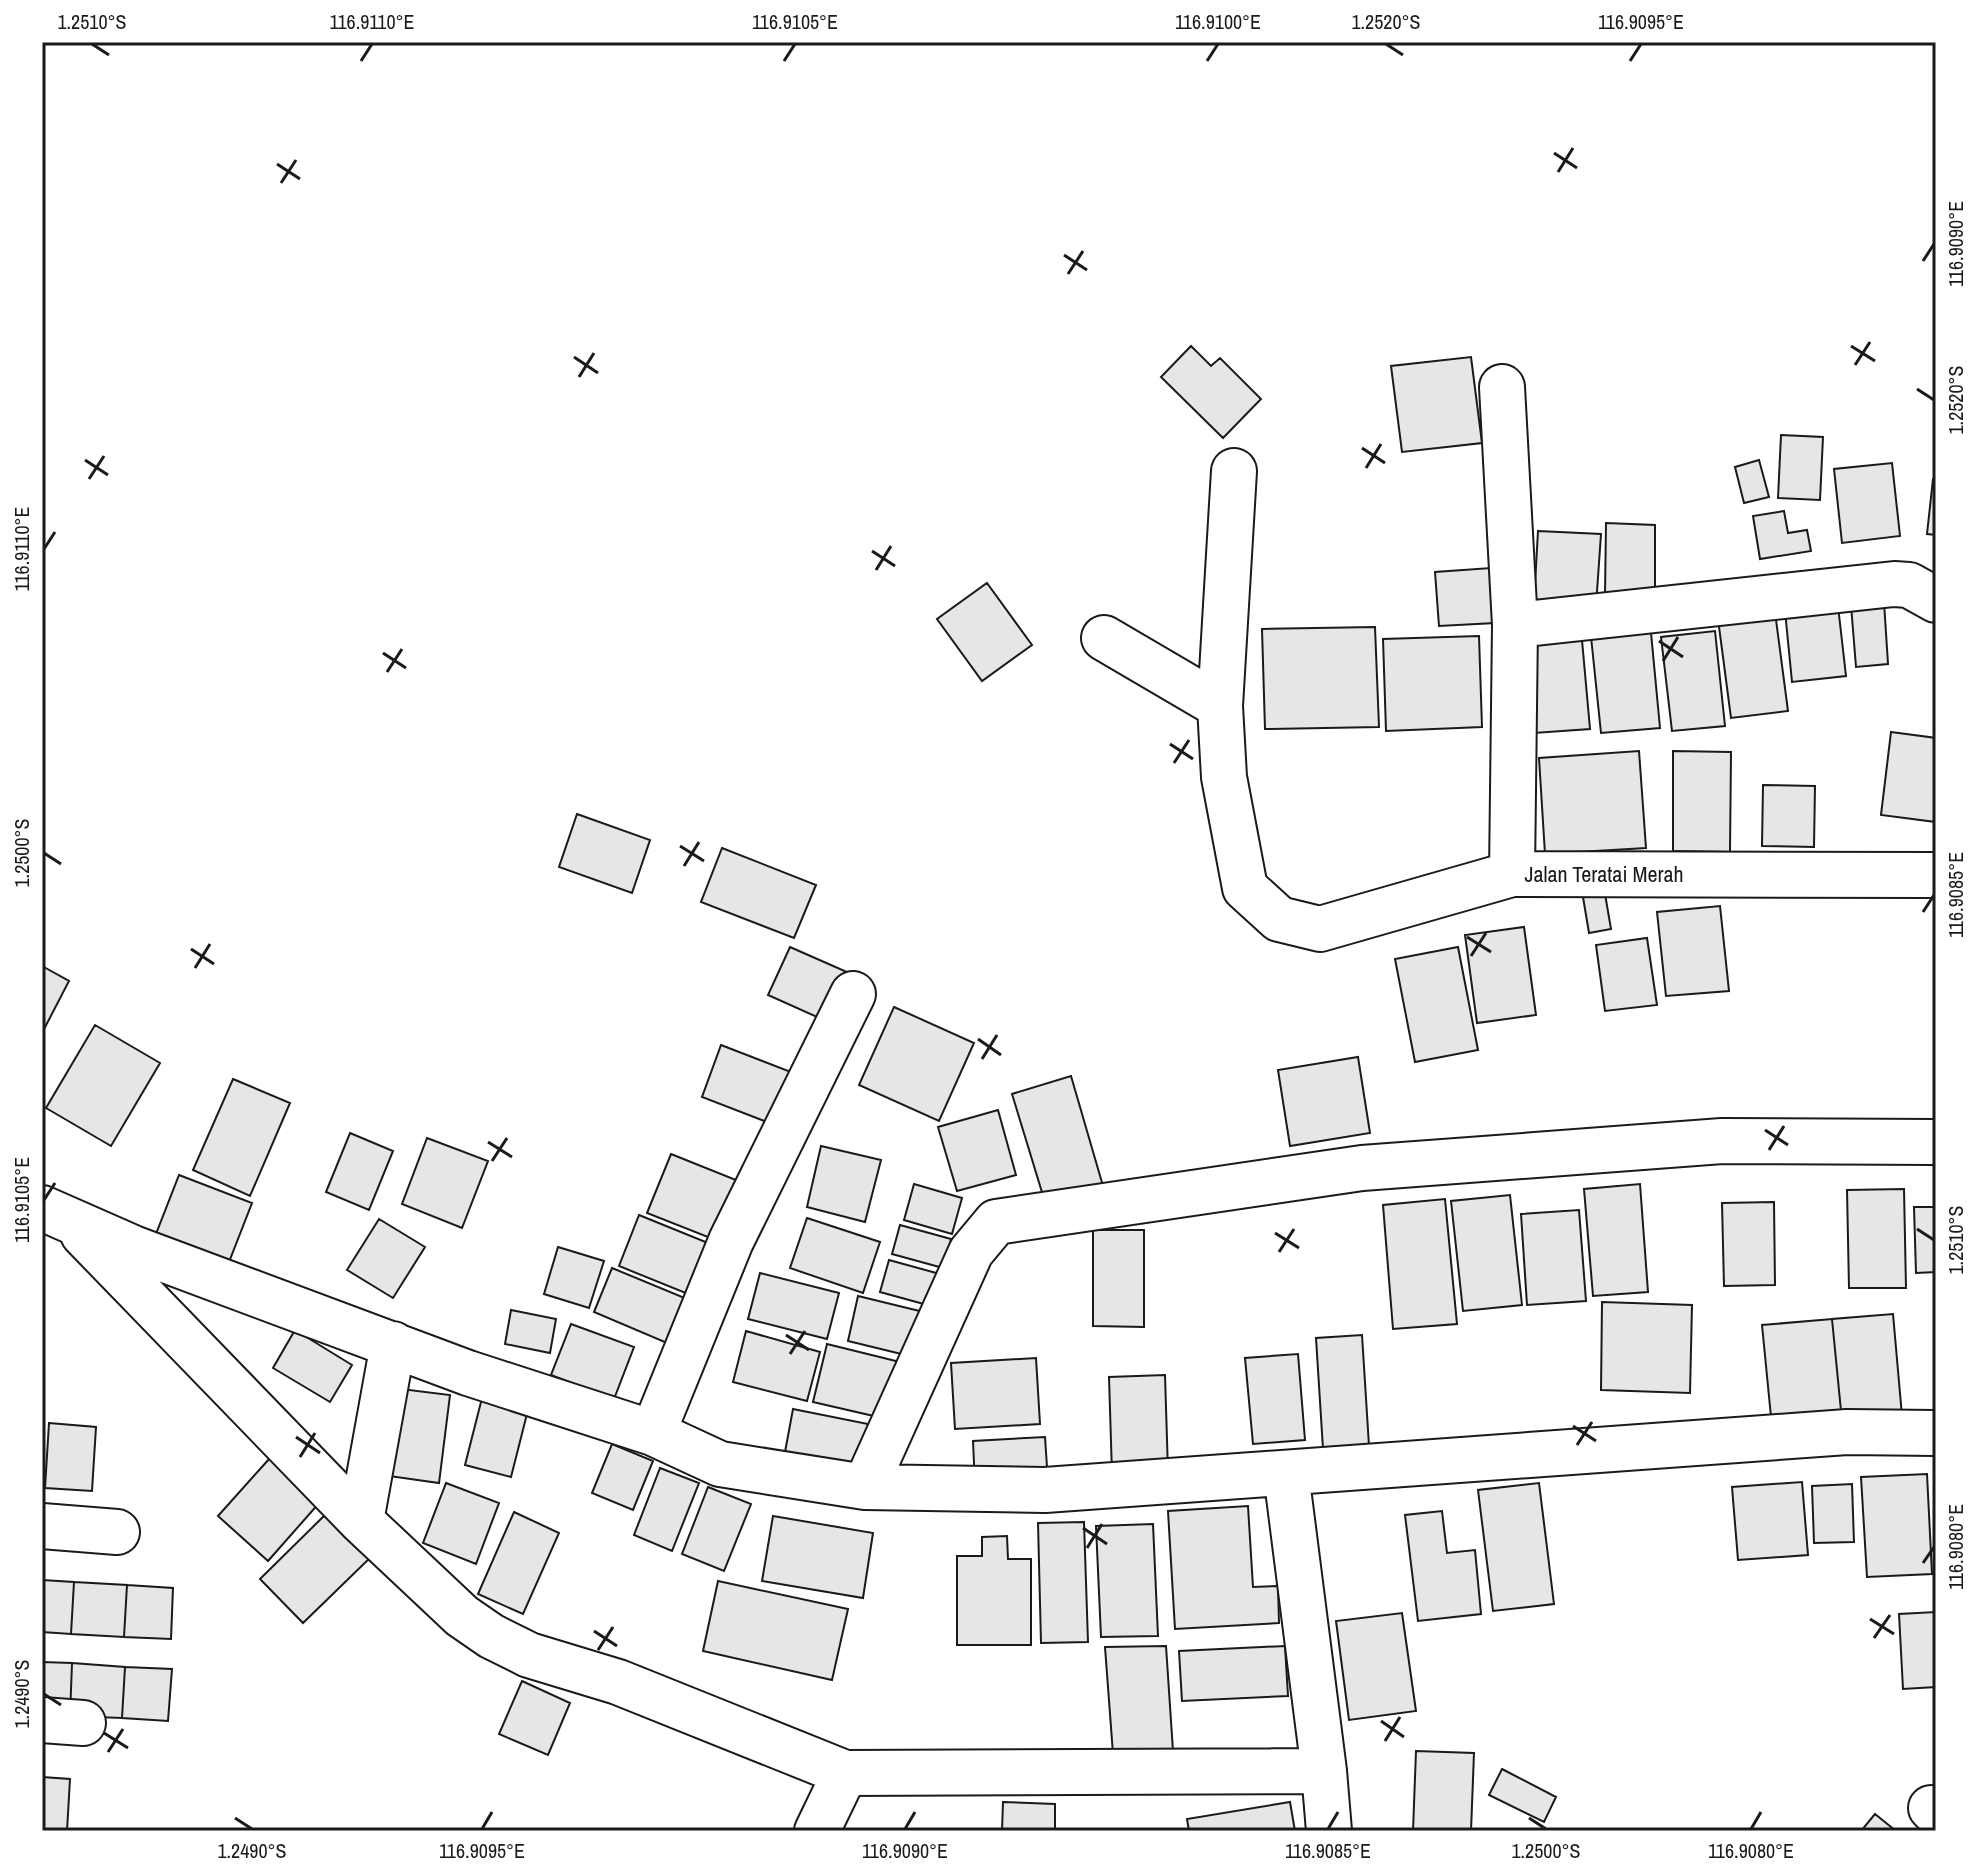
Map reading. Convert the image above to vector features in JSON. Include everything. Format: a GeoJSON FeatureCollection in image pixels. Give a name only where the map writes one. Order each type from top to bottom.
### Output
{"type":"FeatureCollection","features":[{"type":"Feature","properties":{"kind":"street"},"geometry":{"type":"LineString","coordinates":[[1502,387],[1515,625],[1512,874]]}},
{"type":"Feature","properties":{"kind":"street"},"geometry":{"type":"LineString","coordinates":[[1104,638],[1220,706],[1234,471]]}},
{"type":"Feature","properties":{"kind":"street"},"geometry":{"type":"LineString","coordinates":[[1515,625],[1894,584],[1909,585],[1936,600]]}},
{"type":"Feature","properties":{"kind":"street","name":"Jalan Teratai Merah"},"geometry":{"type":"LineString","coordinates":[[1220,706],[1224,777],[1245,888],[1279,919],[1320,929],[1512,874],[1936,875]]}},
{"type":"Feature","properties":{"kind":"street"},"geometry":{"type":"LineString","coordinates":[[653,1433],[731,1241],[853,994]]}},
{"type":"Feature","properties":{"kind":"street"},"geometry":{"type":"LineString","coordinates":[[865,1487],[971,1252],[996,1222],[1362,1168],[1722,1141],[1936,1142]]}},
{"type":"Feature","properties":{"kind":"street"},"geometry":{"type":"LineString","coordinates":[[56,1214],[133,1248],[468,1373],[653,1433],[720,1464],[865,1487],[1045,1490],[1847,1432],[1936,1433]]}},
{"type":"Feature","properties":{"kind":"street"},"geometry":{"type":"LineString","coordinates":[[56,1214],[361,1521],[462,1616],[491,1636],[529,1655],[618,1682],[845,1773],[1324,1771]]}},
{"type":"Feature","properties":{"kind":"street"},"geometry":{"type":"LineString","coordinates":[[361,1521],[393,1344]]}},
{"type":"Feature","properties":{"kind":"street"},"geometry":{"type":"LineString","coordinates":[[1286,1473],[1329,1831]]}},
{"type":"Feature","properties":{"kind":"street"},"geometry":{"type":"LineString","coordinates":[[42,1526],[117,1532]]}},
{"type":"Feature","properties":{"kind":"street"},"geometry":{"type":"LineString","coordinates":[[817,1831],[845,1773]]}},
{"type":"Feature","properties":{"kind":"building"},"geometry":{"type":"Polygon","coordinates":[[[1191,346],[1211,366],[1220,358],[1261,399],[1223,438],[1161,377],[1191,346]]]}},
{"type":"Feature","properties":{"kind":"building"},"geometry":{"type":"Polygon","coordinates":[[[1471,357],[1482,443],[1402,452],[1391,366],[1471,357]]]}},
{"type":"Feature","properties":{"kind":"building"},"geometry":{"type":"Polygon","coordinates":[[[1781,435],[1823,437],[1820,500],[1778,498],[1781,435]]]}},
{"type":"Feature","properties":{"kind":"building"},"geometry":{"type":"Polygon","coordinates":[[[1759,460],[1769,497],[1744,503],[1735,467],[1759,460]]]}},
{"type":"Feature","properties":{"kind":"building"},"geometry":{"type":"Polygon","coordinates":[[[1892,463],[1900,536],[1842,543],[1834,469],[1892,463]]]}},
{"type":"Feature","properties":{"kind":"building"},"geometry":{"type":"Polygon","coordinates":[[[1933,479],[1936,479],[1936,535],[1927,534],[1933,479]]]}},
{"type":"Feature","properties":{"kind":"building"},"geometry":{"type":"Polygon","coordinates":[[[1784,511],[1788,533],[1807,530],[1811,551],[1760,559],[1753,516],[1784,511]]]}},
{"type":"Feature","properties":{"kind":"building"},"geometry":{"type":"Polygon","coordinates":[[[1606,523],[1655,525],[1655,596],[1605,595],[1606,523]]]}},
{"type":"Feature","properties":{"kind":"building"},"geometry":{"type":"Polygon","coordinates":[[[1538,531],[1601,534],[1596,606],[1534,602],[1538,531]]]}},
{"type":"Feature","properties":{"kind":"building"},"geometry":{"type":"Polygon","coordinates":[[[1491,568],[1495,623],[1439,626],[1435,572],[1491,568]]]}},
{"type":"Feature","properties":{"kind":"building"},"geometry":{"type":"Polygon","coordinates":[[[987,583],[1032,645],[982,681],[937,619],[987,583]]]}},
{"type":"Feature","properties":{"kind":"building"},"geometry":{"type":"Polygon","coordinates":[[[1884,602],[1888,664],[1856,667],[1851,605],[1884,602]]]}},
{"type":"Feature","properties":{"kind":"building"},"geometry":{"type":"Polygon","coordinates":[[[1838,606],[1846,676],[1792,682],[1785,611],[1838,606]]]}},
{"type":"Feature","properties":{"kind":"building"},"geometry":{"type":"Polygon","coordinates":[[[1775,612],[1788,711],[1731,718],[1718,619],[1775,612]]]}},
{"type":"Feature","properties":{"kind":"building"},"geometry":{"type":"Polygon","coordinates":[[[1650,622],[1660,728],[1601,733],[1590,627],[1650,622]]]}},
{"type":"Feature","properties":{"kind":"building"},"geometry":{"type":"Polygon","coordinates":[[[1375,627],[1379,727],[1265,729],[1262,629],[1375,627]]]}},
{"type":"Feature","properties":{"kind":"building"},"geometry":{"type":"Polygon","coordinates":[[[1581,629],[1590,729],[1534,733],[1525,634],[1581,629]]]}},
{"type":"Feature","properties":{"kind":"building"},"geometry":{"type":"Polygon","coordinates":[[[1715,631],[1725,726],[1672,731],[1661,637],[1715,631]]]}},
{"type":"Feature","properties":{"kind":"building"},"geometry":{"type":"Polygon","coordinates":[[[1479,636],[1482,727],[1386,731],[1383,639],[1479,636]]]}},
{"type":"Feature","properties":{"kind":"building"},"geometry":{"type":"Polygon","coordinates":[[[1891,732],[1936,738],[1936,822],[1881,815],[1891,732]]]}},
{"type":"Feature","properties":{"kind":"building"},"geometry":{"type":"Polygon","coordinates":[[[1639,751],[1646,848],[1545,854],[1539,758],[1639,751]]]}},
{"type":"Feature","properties":{"kind":"building"},"geometry":{"type":"Polygon","coordinates":[[[1673,751],[1731,752],[1730,852],[1673,851],[1673,751]]]}},
{"type":"Feature","properties":{"kind":"building"},"geometry":{"type":"Polygon","coordinates":[[[1763,785],[1815,786],[1814,847],[1762,846],[1763,785]]]}},
{"type":"Feature","properties":{"kind":"building"},"geometry":{"type":"Polygon","coordinates":[[[577,814],[650,840],[632,893],[559,867],[577,814]]]}},
{"type":"Feature","properties":{"kind":"building"},"geometry":{"type":"Polygon","coordinates":[[[722,848],[816,885],[794,938],[701,902],[722,848]]]}},
{"type":"Feature","properties":{"kind":"building"},"geometry":{"type":"Polygon","coordinates":[[[1604,888],[1611,929],[1589,933],[1582,891],[1604,888]]]}},
{"type":"Feature","properties":{"kind":"building"},"geometry":{"type":"Polygon","coordinates":[[[1720,906],[1729,991],[1666,996],[1657,912],[1720,906]]]}},
{"type":"Feature","properties":{"kind":"building"},"geometry":{"type":"Polygon","coordinates":[[[1524,927],[1536,1015],[1477,1023],[1465,935],[1524,927]]]}},
{"type":"Feature","properties":{"kind":"building"},"geometry":{"type":"Polygon","coordinates":[[[1647,938],[1657,1005],[1605,1011],[1596,945],[1647,938]]]}},
{"type":"Feature","properties":{"kind":"building"},"geometry":{"type":"Polygon","coordinates":[[[790,947],[856,976],[835,1025],[768,995],[790,947]]]}},
{"type":"Feature","properties":{"kind":"building"},"geometry":{"type":"Polygon","coordinates":[[[1458,947],[1478,1050],[1415,1062],[1395,959],[1458,947]]]}},
{"type":"Feature","properties":{"kind":"building"},"geometry":{"type":"Polygon","coordinates":[[[42,966],[69,981],[42,1033],[42,966]]]}},
{"type":"Feature","properties":{"kind":"building"},"geometry":{"type":"Polygon","coordinates":[[[894,1007],[974,1043],[939,1121],[859,1085],[894,1007]]]}},
{"type":"Feature","properties":{"kind":"building"},"geometry":{"type":"Polygon","coordinates":[[[95,1025],[160,1063],[111,1146],[46,1108],[95,1025]]]}},
{"type":"Feature","properties":{"kind":"building"},"geometry":{"type":"Polygon","coordinates":[[[721,1045],[804,1077],[785,1129],[702,1097],[721,1045]]]}},
{"type":"Feature","properties":{"kind":"building"},"geometry":{"type":"Polygon","coordinates":[[[1358,1057],[1370,1133],[1290,1146],[1278,1070],[1358,1057]]]}},
{"type":"Feature","properties":{"kind":"building"},"geometry":{"type":"Polygon","coordinates":[[[1071,1076],[1103,1186],[1045,1202],[1012,1094],[1071,1076]]]}},
{"type":"Feature","properties":{"kind":"building"},"geometry":{"type":"Polygon","coordinates":[[[233,1079],[290,1103],[250,1196],[193,1170],[233,1079]]]}},
{"type":"Feature","properties":{"kind":"building"},"geometry":{"type":"Polygon","coordinates":[[[998,1110],[1016,1175],[957,1191],[938,1127],[998,1110]]]}},
{"type":"Feature","properties":{"kind":"building"},"geometry":{"type":"Polygon","coordinates":[[[350,1133],[393,1151],[369,1210],[326,1192],[350,1133]]]}},
{"type":"Feature","properties":{"kind":"building"},"geometry":{"type":"Polygon","coordinates":[[[427,1138],[488,1161],[462,1228],[402,1204],[427,1138]]]}},
{"type":"Feature","properties":{"kind":"building"},"geometry":{"type":"Polygon","coordinates":[[[821,1146],[881,1160],[865,1222],[807,1207],[821,1146]]]}},
{"type":"Feature","properties":{"kind":"building"},"geometry":{"type":"Polygon","coordinates":[[[671,1154],[746,1184],[723,1243],[647,1213],[671,1154]]]}},
{"type":"Feature","properties":{"kind":"building"},"geometry":{"type":"Polygon","coordinates":[[[179,1175],[252,1203],[229,1262],[156,1234],[179,1175]]]}},
{"type":"Feature","properties":{"kind":"building"},"geometry":{"type":"Polygon","coordinates":[[[914,1184],[962,1198],[952,1234],[904,1220],[914,1184]]]}},
{"type":"Feature","properties":{"kind":"building"},"geometry":{"type":"Polygon","coordinates":[[[1640,1184],[1648,1292],[1593,1296],[1584,1189],[1640,1184]]]}},
{"type":"Feature","properties":{"kind":"building"},"geometry":{"type":"Polygon","coordinates":[[[1904,1189],[1906,1288],[1849,1288],[1847,1190],[1904,1189]]]}},
{"type":"Feature","properties":{"kind":"building"},"geometry":{"type":"Polygon","coordinates":[[[1510,1195],[1522,1305],[1463,1311],[1451,1201],[1510,1195]]]}},
{"type":"Feature","properties":{"kind":"building"},"geometry":{"type":"Polygon","coordinates":[[[1445,1199],[1457,1324],[1393,1329],[1383,1205],[1445,1199]]]}},
{"type":"Feature","properties":{"kind":"building"},"geometry":{"type":"Polygon","coordinates":[[[1774,1202],[1775,1285],[1724,1286],[1722,1203],[1774,1202]]]}},
{"type":"Feature","properties":{"kind":"building"},"geometry":{"type":"Polygon","coordinates":[[[1914,1207],[1936,1207],[1936,1272],[1916,1273],[1914,1207]]]}},
{"type":"Feature","properties":{"kind":"building"},"geometry":{"type":"Polygon","coordinates":[[[1579,1210],[1586,1301],[1527,1305],[1521,1214],[1579,1210]]]}},
{"type":"Feature","properties":{"kind":"building"},"geometry":{"type":"Polygon","coordinates":[[[639,1215],[718,1247],[698,1298],[619,1266],[639,1215]]]}},
{"type":"Feature","properties":{"kind":"building"},"geometry":{"type":"Polygon","coordinates":[[[807,1218],[880,1242],[863,1293],[790,1268],[807,1218]]]}},
{"type":"Feature","properties":{"kind":"building"},"geometry":{"type":"Polygon","coordinates":[[[379,1219],[425,1247],[393,1298],[347,1270],[379,1219]]]}},
{"type":"Feature","properties":{"kind":"building"},"geometry":{"type":"Polygon","coordinates":[[[900,1225],[951,1239],[943,1268],[892,1254],[900,1225]]]}},
{"type":"Feature","properties":{"kind":"building"},"geometry":{"type":"Polygon","coordinates":[[[1093,1230],[1144,1230],[1144,1327],[1093,1326],[1093,1230]]]}},
{"type":"Feature","properties":{"kind":"building"},"geometry":{"type":"Polygon","coordinates":[[[558,1247],[604,1261],[589,1308],[544,1294],[558,1247]]]}},
{"type":"Feature","properties":{"kind":"building"},"geometry":{"type":"Polygon","coordinates":[[[889,1260],[940,1274],[931,1306],[880,1292],[889,1260]]]}},
{"type":"Feature","properties":{"kind":"building"},"geometry":{"type":"Polygon","coordinates":[[[612,1268],[692,1301],[674,1346],[594,1312],[612,1268]]]}},
{"type":"Feature","properties":{"kind":"building"},"geometry":{"type":"Polygon","coordinates":[[[760,1273],[839,1293],[827,1339],[748,1319],[760,1273]]]}},
{"type":"Feature","properties":{"kind":"building"},"geometry":{"type":"Polygon","coordinates":[[[858,1296],[932,1314],[922,1359],[848,1341],[858,1296]]]}},
{"type":"Feature","properties":{"kind":"building"},"geometry":{"type":"Polygon","coordinates":[[[1602,1302],[1692,1305],[1690,1393],[1601,1390],[1602,1302]]]}},
{"type":"Feature","properties":{"kind":"building"},"geometry":{"type":"Polygon","coordinates":[[[511,1310],[556,1319],[550,1353],[505,1344],[511,1310]]]}},
{"type":"Feature","properties":{"kind":"building"},"geometry":{"type":"Polygon","coordinates":[[[1893,1314],[1902,1416],[1842,1421],[1832,1319],[1893,1314]]]}},
{"type":"Feature","properties":{"kind":"building"},"geometry":{"type":"Polygon","coordinates":[[[1832,1319],[1842,1421],[1772,1427],[1762,1325],[1832,1319]]]}},
{"type":"Feature","properties":{"kind":"building"},"geometry":{"type":"Polygon","coordinates":[[[571,1324],[634,1347],[614,1399],[551,1375],[571,1324]]]}},
{"type":"Feature","properties":{"kind":"building"},"geometry":{"type":"Polygon","coordinates":[[[295,1330],[352,1365],[330,1402],[273,1368],[295,1330]]]}},
{"type":"Feature","properties":{"kind":"building"},"geometry":{"type":"Polygon","coordinates":[[[746,1331],[820,1352],[807,1401],[733,1382],[746,1331]]]}},
{"type":"Feature","properties":{"kind":"building"},"geometry":{"type":"Polygon","coordinates":[[[1362,1335],[1369,1446],[1323,1449],[1316,1338],[1362,1335]]]}},
{"type":"Feature","properties":{"kind":"building"},"geometry":{"type":"Polygon","coordinates":[[[827,1344],[904,1363],[891,1420],[813,1402],[827,1344]]]}},
{"type":"Feature","properties":{"kind":"building"},"geometry":{"type":"Polygon","coordinates":[[[1298,1354],[1305,1440],[1253,1444],[1245,1358],[1298,1354]]]}},
{"type":"Feature","properties":{"kind":"building"},"geometry":{"type":"Polygon","coordinates":[[[1036,1358],[1040,1424],[955,1429],[951,1363],[1036,1358]]]}},
{"type":"Feature","properties":{"kind":"building"},"geometry":{"type":"Polygon","coordinates":[[[1165,1375],[1168,1472],[1112,1474],[1109,1377],[1165,1375]]]}},
{"type":"Feature","properties":{"kind":"building"},"geometry":{"type":"Polygon","coordinates":[[[393,1388],[450,1395],[439,1483],[382,1475],[393,1388]]]}},
{"type":"Feature","properties":{"kind":"building"},"geometry":{"type":"Polygon","coordinates":[[[482,1398],[528,1410],[511,1477],[465,1465],[482,1398]]]}},
{"type":"Feature","properties":{"kind":"building"},"geometry":{"type":"Polygon","coordinates":[[[793,1409],[868,1424],[860,1467],[785,1452],[793,1409]]]}},
{"type":"Feature","properties":{"kind":"building"},"geometry":{"type":"Polygon","coordinates":[[[49,1423],[96,1427],[92,1491],[45,1488],[49,1423]]]}},
{"type":"Feature","properties":{"kind":"building"},"geometry":{"type":"Polygon","coordinates":[[[1045,1437],[1048,1482],[975,1486],[973,1441],[1045,1437]]]}},
{"type":"Feature","properties":{"kind":"building"},"geometry":{"type":"Polygon","coordinates":[[[612,1444],[653,1461],[633,1510],[592,1493],[612,1444]]]}},
{"type":"Feature","properties":{"kind":"building"},"geometry":{"type":"Polygon","coordinates":[[[270,1458],[320,1502],[268,1561],[218,1516],[270,1458]]]}},
{"type":"Feature","properties":{"kind":"building"},"geometry":{"type":"Polygon","coordinates":[[[660,1468],[699,1483],[672,1551],[634,1535],[660,1468]]]}},
{"type":"Feature","properties":{"kind":"building"},"geometry":{"type":"Polygon","coordinates":[[[1927,1474],[1932,1574],[1867,1577],[1861,1477],[1927,1474]]]}},
{"type":"Feature","properties":{"kind":"building"},"geometry":{"type":"Polygon","coordinates":[[[1802,1482],[1808,1555],[1738,1560],[1732,1487],[1802,1482]]]}},
{"type":"Feature","properties":{"kind":"building"},"geometry":{"type":"Polygon","coordinates":[[[446,1483],[499,1503],[476,1564],[423,1543],[446,1483]]]}},
{"type":"Feature","properties":{"kind":"building"},"geometry":{"type":"Polygon","coordinates":[[[1539,1483],[1554,1604],[1493,1611],[1478,1490],[1539,1483]]]}},
{"type":"Feature","properties":{"kind":"building"},"geometry":{"type":"Polygon","coordinates":[[[1852,1484],[1854,1542],[1814,1543],[1812,1486],[1852,1484]]]}},
{"type":"Feature","properties":{"kind":"building"},"geometry":{"type":"Polygon","coordinates":[[[708,1487],[751,1504],[724,1571],[682,1554],[708,1487]]]}},
{"type":"Feature","properties":{"kind":"building"},"geometry":{"type":"Polygon","coordinates":[[[1248,1506],[1253,1587],[1278,1586],[1279,1623],[1175,1629],[1168,1511],[1248,1506]]]}},
{"type":"Feature","properties":{"kind":"building"},"geometry":{"type":"Polygon","coordinates":[[[330,1510],[373,1555],[303,1623],[260,1579],[330,1510]]]}},
{"type":"Feature","properties":{"kind":"building"},"geometry":{"type":"Polygon","coordinates":[[[1442,1511],[1447,1553],[1475,1550],[1481,1614],[1418,1621],[1405,1515],[1442,1511]]]}},
{"type":"Feature","properties":{"kind":"building"},"geometry":{"type":"Polygon","coordinates":[[[514,1512],[559,1533],[523,1614],[478,1594],[514,1512]]]}},
{"type":"Feature","properties":{"kind":"building"},"geometry":{"type":"Polygon","coordinates":[[[773,1516],[873,1533],[863,1598],[762,1581],[773,1516]]]}},
{"type":"Feature","properties":{"kind":"building"},"geometry":{"type":"Polygon","coordinates":[[[1084,1522],[1088,1642],[1041,1643],[1038,1523],[1084,1522]]]}},
{"type":"Feature","properties":{"kind":"building"},"geometry":{"type":"Polygon","coordinates":[[[1153,1524],[1158,1636],[1101,1637],[1096,1526],[1153,1524]]]}},
{"type":"Feature","properties":{"kind":"building"},"geometry":{"type":"Polygon","coordinates":[[[1007,1536],[1008,1559],[1031,1559],[1031,1645],[957,1645],[957,1556],[982,1556],[982,1537],[1007,1536]]]}},
{"type":"Feature","properties":{"kind":"building"},"geometry":{"type":"Polygon","coordinates":[[[42,1580],[74,1582],[71,1634],[42,1632],[42,1580]]]}},
{"type":"Feature","properties":{"kind":"building"},"geometry":{"type":"Polygon","coordinates":[[[718,1581],[848,1609],[832,1680],[703,1651],[718,1581]]]}},
{"type":"Feature","properties":{"kind":"building"},"geometry":{"type":"Polygon","coordinates":[[[74,1582],[127,1585],[124,1637],[71,1634],[74,1582]]]}},
{"type":"Feature","properties":{"kind":"building"},"geometry":{"type":"Polygon","coordinates":[[[127,1585],[173,1588],[171,1639],[124,1637],[127,1585]]]}},
{"type":"Feature","properties":{"kind":"building"},"geometry":{"type":"Polygon","coordinates":[[[1936,1612],[1936,1687],[1903,1689],[1899,1614],[1936,1612]]]}},
{"type":"Feature","properties":{"kind":"building"},"geometry":{"type":"Polygon","coordinates":[[[1402,1613],[1416,1711],[1349,1720],[1336,1621],[1402,1613]]]}},
{"type":"Feature","properties":{"kind":"building"},"geometry":{"type":"Polygon","coordinates":[[[1166,1646],[1173,1751],[1113,1754],[1105,1647],[1166,1646]]]}},
{"type":"Feature","properties":{"kind":"building"},"geometry":{"type":"Polygon","coordinates":[[[1285,1646],[1288,1696],[1182,1701],[1179,1651],[1285,1646]]]}},
{"type":"Feature","properties":{"kind":"building"},"geometry":{"type":"Polygon","coordinates":[[[42,1662],[72,1663],[70,1716],[42,1714],[42,1662]]]}},
{"type":"Feature","properties":{"kind":"building"},"geometry":{"type":"Polygon","coordinates":[[[72,1663],[125,1667],[122,1718],[70,1716],[72,1663]]]}},
{"type":"Feature","properties":{"kind":"building"},"geometry":{"type":"Polygon","coordinates":[[[125,1667],[172,1669],[168,1721],[122,1718],[125,1667]]]}},
{"type":"Feature","properties":{"kind":"building"},"geometry":{"type":"Polygon","coordinates":[[[522,1681],[570,1703],[548,1755],[499,1734],[522,1681]]]}},
{"type":"Feature","properties":{"kind":"building"},"geometry":{"type":"Polygon","coordinates":[[[1416,1751],[1474,1753],[1471,1831],[1413,1831],[1416,1751]]]}},
{"type":"Feature","properties":{"kind":"building"},"geometry":{"type":"Polygon","coordinates":[[[1502,1769],[1556,1797],[1544,1822],[1489,1795],[1502,1769]]]}},
{"type":"Feature","properties":{"kind":"building"},"geometry":{"type":"Polygon","coordinates":[[[42,1777],[70,1779],[67,1831],[42,1829],[42,1777]]]}},
{"type":"Feature","properties":{"kind":"building"},"geometry":{"type":"Polygon","coordinates":[[[1003,1802],[1055,1804],[1055,1831],[1002,1831],[1003,1802]]]}},
{"type":"Feature","properties":{"kind":"building"},"geometry":{"type":"Polygon","coordinates":[[[1290,1802],[1295,1831],[1189,1831],[1187,1819],[1290,1802]]]}},
{"type":"Feature","properties":{"kind":"building"},"geometry":{"type":"Polygon","coordinates":[[[1875,1814],[1896,1831],[1861,1831],[1875,1814]]]}}]}
